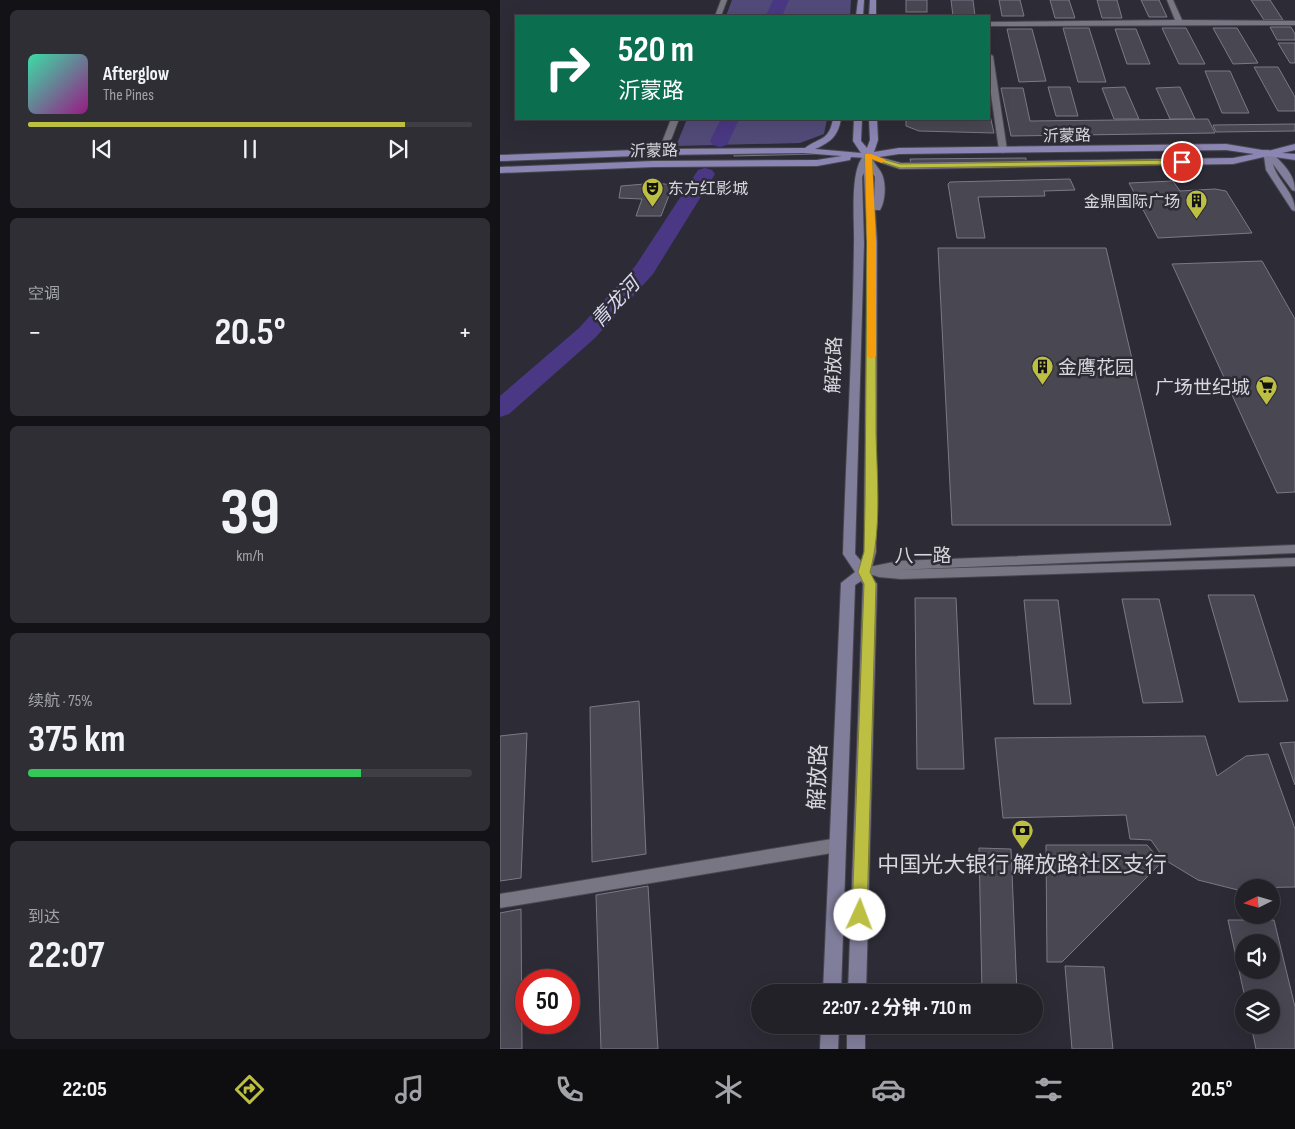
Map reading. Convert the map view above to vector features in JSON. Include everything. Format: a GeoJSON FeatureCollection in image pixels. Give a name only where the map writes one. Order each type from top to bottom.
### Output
{"type":"FeatureCollection","features":[{"type":"Feature","properties":{"kind":"main road"},"geometry":{"type":"LineString","coordinates":[[860,15],[861,0]]}},
{"type":"Feature","properties":{"kind":"main road"},"geometry":{"type":"LineString","coordinates":[[873,0],[873,15]]}},
{"type":"Feature","properties":{"kind":"main road"},"geometry":{"type":"LineString","coordinates":[[803,150],[830,140],[836,132],[837,120]]}},
{"type":"Feature","properties":{"kind":"main road","name":"解放路"},"geometry":{"type":"LineString","coordinates":[[832,984],[848,583],[864,572],[870,552],[871,218],[868,156],[857,141],[858,120]]}},
{"type":"Feature","properties":{"kind":"main road","name":"解放路"},"geometry":{"type":"LineString","coordinates":[[857,984],[870,584],[864,572],[849,554],[849,507],[859,243],[858,177],[874,140],[873,120]]}},
{"type":"Feature","properties":{"kind":"main road","name":"沂蒙路"},"geometry":{"type":"LineString","coordinates":[[500,170],[817,162],[898,151],[1226,147],[1295,157]]}},
{"type":"Feature","properties":{"kind":"main road","name":"沂蒙路"},"geometry":{"type":"LineString","coordinates":[[500,158],[803,150],[868,156],[900,166],[909,166],[1233,161],[1266,152],[1295,147]]}},
{"type":"Feature","properties":{"kind":"main road"},"geometry":{"type":"LineString","coordinates":[[1266,152],[1282,169],[1295,188]]}},
{"type":"Feature","properties":{"kind":"main road"},"geometry":{"type":"LineString","coordinates":[[1266,152],[1270,170],[1295,208]]}},
{"type":"Feature","properties":{"kind":"main road"},"geometry":{"type":"LineString","coordinates":[[829,1049],[830,1034]]}},
{"type":"Feature","properties":{"kind":"main road"},"geometry":{"type":"LineString","coordinates":[[856,1034],[856,1049]]}},
{"type":"Feature","properties":{"kind":"street"},"geometry":{"type":"LineString","coordinates":[[718,15],[724,0]]}},
{"type":"Feature","properties":{"kind":"street"},"geometry":{"type":"LineString","coordinates":[[1170,0],[1180,22]]}},
{"type":"Feature","properties":{"kind":"street"},"geometry":{"type":"LineString","coordinates":[[990,24],[1295,23]]}},
{"type":"Feature","properties":{"kind":"street"},"geometry":{"type":"LineString","coordinates":[[990,63],[1003,150]]}},
{"type":"Feature","properties":{"kind":"street"},"geometry":{"type":"LineString","coordinates":[[664,145],[675,120]]}},
{"type":"Feature","properties":{"kind":"street","name":"八一路"},"geometry":{"type":"LineString","coordinates":[[864,572],[899,565],[1295,550]]}},
{"type":"Feature","properties":{"kind":"street","name":"八一路"},"geometry":{"type":"LineString","coordinates":[[864,572],[901,575],[1295,562]]}},
{"type":"Feature","properties":{"kind":"street"},"geometry":{"type":"LineString","coordinates":[[500,901],[838,845]]}},
{"type":"Feature","properties":{"kind":"shaded area"},"geometry":{"type":"Polygon","coordinates":[[[732,0],[851,0],[850,15],[726,15],[732,0]]]}},
{"type":"Feature","properties":{"kind":"shaded area"},"geometry":{"type":"Polygon","coordinates":[[[687,120],[827,120],[824,134],[800,143],[676,146],[687,120]]]}},
{"type":"Feature","properties":{"kind":"building"},"geometry":{"type":"Polygon","coordinates":[[[906,0],[927,0],[927,12],[906,12],[906,0]]]}},
{"type":"Feature","properties":{"kind":"building"},"geometry":{"type":"Polygon","coordinates":[[[951,0],[973,0],[975,15],[953,15],[951,0]]]}},
{"type":"Feature","properties":{"kind":"building"},"geometry":{"type":"Polygon","coordinates":[[[999,0],[1020,0],[1024,16],[1002,16],[999,0]]]}},
{"type":"Feature","properties":{"kind":"building"},"geometry":{"type":"Polygon","coordinates":[[[1050,0],[1069,0],[1075,18],[1055,18],[1050,0]]]}},
{"type":"Feature","properties":{"kind":"building"},"geometry":{"type":"Polygon","coordinates":[[[1097,0],[1117,0],[1122,18],[1102,18],[1097,0]]]}},
{"type":"Feature","properties":{"kind":"building"},"geometry":{"type":"Polygon","coordinates":[[[1141,0],[1159,0],[1167,17],[1149,17],[1141,0]]]}},
{"type":"Feature","properties":{"kind":"building"},"geometry":{"type":"Polygon","coordinates":[[[1251,0],[1270,0],[1283,20],[1264,20],[1251,0]]]}},
{"type":"Feature","properties":{"kind":"building"},"geometry":{"type":"Polygon","coordinates":[[[1270,27],[1291,27],[1295,34],[1295,40],[1277,40],[1270,27]]]}},
{"type":"Feature","properties":{"kind":"building"},"geometry":{"type":"Polygon","coordinates":[[[1063,28],[1089,28],[1106,82],[1078,82],[1063,28]]]}},
{"type":"Feature","properties":{"kind":"building"},"geometry":{"type":"Polygon","coordinates":[[[1162,28],[1186,28],[1205,64],[1179,64],[1162,28]]]}},
{"type":"Feature","properties":{"kind":"building"},"geometry":{"type":"Polygon","coordinates":[[[1213,28],[1237,28],[1258,63],[1233,64],[1213,28]]]}},
{"type":"Feature","properties":{"kind":"building"},"geometry":{"type":"Polygon","coordinates":[[[1007,29],[1032,29],[1046,81],[1019,82],[1007,29]]]}},
{"type":"Feature","properties":{"kind":"building"},"geometry":{"type":"Polygon","coordinates":[[[1115,29],[1136,29],[1150,64],[1127,64],[1115,29]]]}},
{"type":"Feature","properties":{"kind":"building"},"geometry":{"type":"Polygon","coordinates":[[[1278,43],[1295,43],[1295,63],[1290,63],[1278,43]]]}},
{"type":"Feature","properties":{"kind":"building"},"geometry":{"type":"Polygon","coordinates":[[[1254,67],[1278,67],[1295,97],[1295,111],[1278,111],[1254,67]]]}},
{"type":"Feature","properties":{"kind":"building"},"geometry":{"type":"Polygon","coordinates":[[[1205,71],[1230,71],[1249,113],[1222,113],[1205,71]]]}},
{"type":"Feature","properties":{"kind":"building"},"geometry":{"type":"Polygon","coordinates":[[[1048,87],[1070,87],[1078,116],[1056,116],[1048,87]]]}},
{"type":"Feature","properties":{"kind":"building"},"geometry":{"type":"Polygon","coordinates":[[[1125,87],[1139,119],[1114,119],[1102,88],[1125,87]]]}},
{"type":"Feature","properties":{"kind":"building"},"geometry":{"type":"Polygon","coordinates":[[[1180,87],[1195,119],[1170,119],[1156,88],[1180,87]]]}},
{"type":"Feature","properties":{"kind":"building"},"geometry":{"type":"Polygon","coordinates":[[[1001,88],[1023,88],[1030,121],[1208,119],[1215,133],[1011,136],[1001,88]]]}},
{"type":"Feature","properties":{"kind":"building"},"geometry":{"type":"Polygon","coordinates":[[[990,115],[994,133],[919,131],[906,126],[906,120],[990,120],[990,115]]]}},
{"type":"Feature","properties":{"kind":"building"},"geometry":{"type":"Polygon","coordinates":[[[1295,124],[1295,131],[1216,132],[1213,125],[1295,124]]]}},
{"type":"Feature","properties":{"kind":"building"},"geometry":{"type":"Polygon","coordinates":[[[734,153],[818,153],[818,154],[734,156],[734,153]]]}},
{"type":"Feature","properties":{"kind":"building"},"geometry":{"type":"Polygon","coordinates":[[[1026,158],[1026,162],[911,163],[910,159],[1026,158]]]}},
{"type":"Feature","properties":{"kind":"building"},"geometry":{"type":"Polygon","coordinates":[[[1070,179],[1075,190],[1044,191],[1045,196],[978,197],[985,238],[957,238],[948,184],[950,182],[1070,179]]]}},
{"type":"Feature","properties":{"kind":"building","name":"金鼎国际广场"},"geometry":{"type":"Polygon","coordinates":[[[1173,181],[1180,191],[1215,189],[1226,191],[1252,233],[1158,238],[1129,183],[1173,181]]]}},
{"type":"Feature","properties":{"kind":"building","name":"东方红影城"},"geometry":{"type":"Polygon","coordinates":[[[656,183],[673,185],[661,216],[636,216],[642,199],[619,198],[621,186],[656,183]]]}},
{"type":"Feature","properties":{"kind":"building","name":"金鹰花园"},"geometry":{"type":"Polygon","coordinates":[[[938,248],[1106,248],[1171,525],[952,525],[938,248]]]}},
{"type":"Feature","properties":{"kind":"building","name":"广场世纪城"},"geometry":{"type":"Polygon","coordinates":[[[1262,261],[1295,319],[1295,492],[1277,493],[1172,264],[1262,261]]]}},
{"type":"Feature","properties":{"kind":"building"},"geometry":{"type":"Polygon","coordinates":[[[1208,595],[1254,595],[1288,701],[1239,702],[1208,595]]]}},
{"type":"Feature","properties":{"kind":"building"},"geometry":{"type":"Polygon","coordinates":[[[915,598],[956,598],[964,769],[917,769],[915,598]]]}},
{"type":"Feature","properties":{"kind":"building"},"geometry":{"type":"Polygon","coordinates":[[[1122,599],[1159,599],[1183,702],[1143,703],[1122,599]]]}},
{"type":"Feature","properties":{"kind":"building"},"geometry":{"type":"Polygon","coordinates":[[[1024,600],[1058,600],[1071,704],[1034,704],[1024,600]]]}},
{"type":"Feature","properties":{"kind":"building"},"geometry":{"type":"Polygon","coordinates":[[[639,701],[646,854],[592,862],[590,707],[639,701]]]}},
{"type":"Feature","properties":{"kind":"building"},"geometry":{"type":"Polygon","coordinates":[[[527,733],[521,878],[500,881],[500,736],[527,733]]]}},
{"type":"Feature","properties":{"kind":"building"},"geometry":{"type":"Polygon","coordinates":[[[1205,736],[1217,776],[1246,756],[1268,754],[1295,829],[1295,887],[1280,887],[1280,879],[1235,879],[1235,889],[1198,880],[1165,860],[1151,840],[1130,839],[1126,815],[1003,818],[995,738],[1205,736]]]}},
{"type":"Feature","properties":{"kind":"building"},"geometry":{"type":"Polygon","coordinates":[[[1295,742],[1295,785],[1280,743],[1295,742]]]}},
{"type":"Feature","properties":{"kind":"building"},"geometry":{"type":"Polygon","coordinates":[[[1046,845],[1147,845],[1162,862],[1062,962],[1047,962],[1046,845]]]}},
{"type":"Feature","properties":{"kind":"building"},"geometry":{"type":"Polygon","coordinates":[[[979,848],[1011,849],[1017,984],[982,984],[979,848]]]}},
{"type":"Feature","properties":{"kind":"building"},"geometry":{"type":"Polygon","coordinates":[[[648,886],[658,1049],[601,1049],[596,895],[648,886]]]}},
{"type":"Feature","properties":{"kind":"building"},"geometry":{"type":"Polygon","coordinates":[[[521,909],[521,969],[515,969],[515,1034],[522,1034],[522,1049],[500,1049],[500,913],[521,909]]]}},
{"type":"Feature","properties":{"kind":"building"},"geometry":{"type":"Polygon","coordinates":[[[1228,920],[1235,920],[1235,924],[1275,924],[1277,934],[1235,934],[1235,952],[1228,920]]]}},
{"type":"Feature","properties":{"kind":"building"},"geometry":{"type":"Polygon","coordinates":[[[1280,945],[1295,1007],[1295,1049],[1256,1049],[1253,1034],[1280,1034],[1280,989],[1243,989],[1241,979],[1280,979],[1280,945]]]}},
{"type":"Feature","properties":{"kind":"building"},"geometry":{"type":"Polygon","coordinates":[[[1065,966],[1104,967],[1113,1049],[1072,1049],[1065,966]]]}},
{"type":"Feature","properties":{"kind":"waterway","name":"青龙河"},"geometry":{"type":"LineString","coordinates":[[774,15],[781,0]]}},
{"type":"Feature","properties":{"kind":"waterway","name":"青龙河"},"geometry":{"type":"LineString","coordinates":[[720,141],[730,120]]}},
{"type":"Feature","properties":{"kind":"waterway","name":"青龙河"},"geometry":{"type":"LineString","coordinates":[[500,409],[587,333],[645,269],[705,174]]}},
{"type":"Feature","properties":{"kind":"slow traffic"},"geometry":{"type":"LineString","coordinates":[[871,356],[872,242],[868,156],[882,160]]}},
{"type":"Feature","properties":{"kind":"place","name":"东方红影城"},"geometry":{"type":"Point","coordinates":[652,207]}},
{"type":"Feature","properties":{"kind":"place","name":"金鼎国际广场"},"geometry":{"type":"Point","coordinates":[1196,220]}},
{"type":"Feature","properties":{"kind":"place","name":"金鹰花园"},"geometry":{"type":"Point","coordinates":[1042,386]}},
{"type":"Feature","properties":{"kind":"place","name":"广场世纪城"},"geometry":{"type":"Point","coordinates":[1266,406]}},
{"type":"Feature","properties":{"kind":"place","name":"中国光大银行 解放路社区支行"},"geometry":{"type":"Point","coordinates":[1022,850]}},
{"type":"Feature","properties":{"kind":"route"},"geometry":{"type":"LineString","coordinates":[[860,915],[870,584],[864,572],[870,552],[871,504],[872,242],[868,156],[900,166],[1182,162]]}}]}
